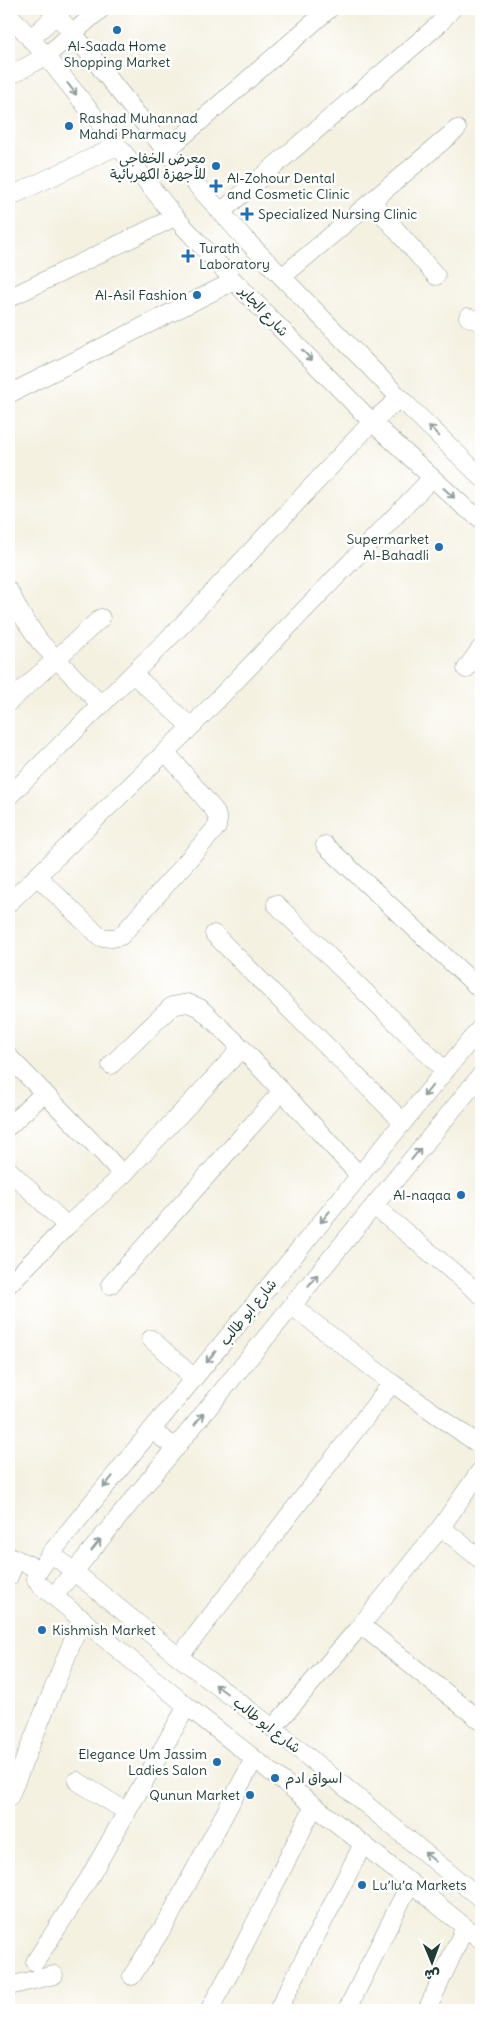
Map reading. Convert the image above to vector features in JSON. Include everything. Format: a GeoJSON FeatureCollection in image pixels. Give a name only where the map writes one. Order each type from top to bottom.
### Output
{"type":"FeatureCollection","features":[{"type":"Feature","properties":{"kind":"street"},"geometry":{"type":"LineString","coordinates":[[9,76],[46,56],[101,9]]}},
{"type":"Feature","properties":{"kind":"street"},"geometry":{"type":"LineString","coordinates":[[166,151],[329,9]]}},
{"type":"Feature","properties":{"kind":"street"},"geometry":{"type":"LineString","coordinates":[[221,212],[438,25],[452,9]]}},
{"type":"Feature","properties":{"kind":"street"},"geometry":{"type":"LineString","coordinates":[[30,39],[56,11],[166,151],[221,212],[400,398],[481,477]]}},
{"type":"Feature","properties":{"kind":"street","name":"شارع الجاير"},"geometry":{"type":"LineString","coordinates":[[9,14],[46,56],[176,217],[234,281],[372,422],[463,506],[481,519]]}},
{"type":"Feature","properties":{"kind":"street"},"geometry":{"type":"LineString","coordinates":[[282,277],[457,129]]}},
{"type":"Feature","properties":{"kind":"street"},"geometry":{"type":"LineString","coordinates":[[9,197],[117,146]]}},
{"type":"Feature","properties":{"kind":"street"},"geometry":{"type":"LineString","coordinates":[[372,202],[436,276]]}},
{"type":"Feature","properties":{"kind":"street"},"geometry":{"type":"LineString","coordinates":[[9,298],[176,217]]}},
{"type":"Feature","properties":{"kind":"street"},"geometry":{"type":"LineString","coordinates":[[9,394],[234,281]]}},
{"type":"Feature","properties":{"kind":"street"},"geometry":{"type":"LineString","coordinates":[[9,796],[182,624],[372,422],[400,398]]}},
{"type":"Feature","properties":{"kind":"street"},"geometry":{"type":"LineString","coordinates":[[9,903],[166,752],[432,478]]}},
{"type":"Feature","properties":{"kind":"street"},"geometry":{"type":"LineString","coordinates":[[9,591],[15,617],[101,705]]}},
{"type":"Feature","properties":{"kind":"street"},"geometry":{"type":"LineString","coordinates":[[9,702],[101,618]]}},
{"type":"Feature","properties":{"kind":"street"},"geometry":{"type":"LineString","coordinates":[[466,669],[481,648]]}},
{"type":"Feature","properties":{"kind":"street"},"geometry":{"type":"LineString","coordinates":[[133,674],[191,726]]}},
{"type":"Feature","properties":{"kind":"street"},"geometry":{"type":"LineString","coordinates":[[37,876],[100,937],[112,938],[121,936],[217,827],[218,820],[215,811],[166,752]]}},
{"type":"Feature","properties":{"kind":"street"},"geometry":{"type":"LineString","coordinates":[[325,845],[481,990]]}},
{"type":"Feature","properties":{"kind":"street"},"geometry":{"type":"LineString","coordinates":[[276,904],[445,1071]]}},
{"type":"Feature","properties":{"kind":"street"},"geometry":{"type":"LineString","coordinates":[[214,934],[403,1122]]}},
{"type":"Feature","properties":{"kind":"street"},"geometry":{"type":"LineString","coordinates":[[111,1065],[172,1006],[188,1003],[200,1008],[242,1048],[359,1175]]}},
{"type":"Feature","properties":{"kind":"street","name":"شارع ابو طالب"},"geometry":{"type":"LineString","coordinates":[[38,1569],[481,1027]]}},
{"type":"Feature","properties":{"kind":"street"},"geometry":{"type":"LineString","coordinates":[[9,1284],[67,1226],[123,1175],[242,1048]]}},
{"type":"Feature","properties":{"kind":"street"},"geometry":{"type":"LineString","coordinates":[[9,1057],[123,1175]]}},
{"type":"Feature","properties":{"kind":"street"},"geometry":{"type":"LineString","coordinates":[[54,1596],[374,1206],[475,1097],[481,1075]]}},
{"type":"Feature","properties":{"kind":"street"},"geometry":{"type":"LineString","coordinates":[[110,1285],[282,1091]]}},
{"type":"Feature","properties":{"kind":"street"},"geometry":{"type":"LineString","coordinates":[[9,1126],[44,1093]]}},
{"type":"Feature","properties":{"kind":"street"},"geometry":{"type":"LineString","coordinates":[[9,1170],[67,1226]]}},
{"type":"Feature","properties":{"kind":"street"},"geometry":{"type":"LineString","coordinates":[[374,1206],[481,1294]]}},
{"type":"Feature","properties":{"kind":"street"},"geometry":{"type":"LineString","coordinates":[[296,1309],[392,1383],[481,1446]]}},
{"type":"Feature","properties":{"kind":"street"},"geometry":{"type":"LineString","coordinates":[[150,1339],[194,1378]]}},
{"type":"Feature","properties":{"kind":"street"},"geometry":{"type":"LineString","coordinates":[[179,1657],[392,1383]]}},
{"type":"Feature","properties":{"kind":"street"},"geometry":{"type":"LineString","coordinates":[[152,1430],[176,1448]]}},
{"type":"Feature","properties":{"kind":"street"},"geometry":{"type":"LineString","coordinates":[[273,1728],[361,1626],[441,1526],[481,1470]]}},
{"type":"Feature","properties":{"kind":"street"},"geometry":{"type":"LineString","coordinates":[[441,1526],[481,1560]]}},
{"type":"Feature","properties":{"kind":"street","name":"شارع ابو طالب"},"geometry":{"type":"LineString","coordinates":[[51,1553],[179,1657],[273,1728],[481,1899]]}},
{"type":"Feature","properties":{"kind":"street"},"geometry":{"type":"LineString","coordinates":[[9,1577],[12,1558],[38,1569],[36,1580],[54,1596],[187,1706],[363,1844],[481,1940]]}},
{"type":"Feature","properties":{"kind":"street"},"geometry":{"type":"LineString","coordinates":[[9,1798],[82,1618]]}},
{"type":"Feature","properties":{"kind":"street"},"geometry":{"type":"LineString","coordinates":[[361,1626],[481,1721]]}},
{"type":"Feature","properties":{"kind":"street"},"geometry":{"type":"LineString","coordinates":[[35,1962],[88,1880],[187,1706]]}},
{"type":"Feature","properties":{"kind":"street"},"geometry":{"type":"LineString","coordinates":[[132,1976],[169,1918],[254,1759]]}},
{"type":"Feature","properties":{"kind":"street"},"geometry":{"type":"LineString","coordinates":[[78,1781],[126,1812]]}},
{"type":"Feature","properties":{"kind":"street"},"geometry":{"type":"LineString","coordinates":[[209,2010],[314,1806]]}},
{"type":"Feature","properties":{"kind":"street"},"geometry":{"type":"LineString","coordinates":[[278,2010],[363,1844]]}},
{"type":"Feature","properties":{"kind":"street"},"geometry":{"type":"LineString","coordinates":[[347,2010],[410,1883]]}},
{"type":"Feature","properties":{"kind":"street"},"geometry":{"type":"LineString","coordinates":[[428,2010],[465,1927]]}},
{"type":"Feature","properties":{"kind":"street"},"geometry":{"type":"LineString","coordinates":[[9,1986],[54,1975]]}},
{"type":"Feature","properties":{"kind":"place","name":"Al-Saada Home Shopping Market"},"geometry":{"type":"Point","coordinates":[117,30]}},
{"type":"Feature","properties":{"kind":"place","name":"Rashad Muhannad Mahdi Pharmacy"},"geometry":{"type":"Point","coordinates":[69,126]}},
{"type":"Feature","properties":{"kind":"place","name":"معرض الخفاجي للأجهزة الكهربائية"},"geometry":{"type":"Point","coordinates":[216,166]}},
{"type":"Feature","properties":{"kind":"place","name":"Al-Zohour Dental and Cosmetic Clinic"},"geometry":{"type":"Point","coordinates":[216,186]}},
{"type":"Feature","properties":{"kind":"place","name":"Specialized Nursing Clinic"},"geometry":{"type":"Point","coordinates":[247,214]}},
{"type":"Feature","properties":{"kind":"place","name":"Turath Laboratory"},"geometry":{"type":"Point","coordinates":[188,256]}},
{"type":"Feature","properties":{"kind":"place","name":"Al-Asil Fashion"},"geometry":{"type":"Point","coordinates":[197,295]}},
{"type":"Feature","properties":{"kind":"place","name":"Supermarket Al-Bahadli"},"geometry":{"type":"Point","coordinates":[439,547]}},
{"type":"Feature","properties":{"kind":"place","name":"Al-naqaa"},"geometry":{"type":"Point","coordinates":[461,1195]}},
{"type":"Feature","properties":{"kind":"place","name":"Kishmish Market"},"geometry":{"type":"Point","coordinates":[42,1630]}},
{"type":"Feature","properties":{"kind":"place","name":"Elegance Um Jassim Ladies Salon"},"geometry":{"type":"Point","coordinates":[217,1762]}},
{"type":"Feature","properties":{"kind":"place","name":"اسواق ادم"},"geometry":{"type":"Point","coordinates":[275,1778]}},
{"type":"Feature","properties":{"kind":"place","name":"Qunun Market"},"geometry":{"type":"Point","coordinates":[250,1795]}},
{"type":"Feature","properties":{"kind":"place","name":"Lu’lu’a Markets"},"geometry":{"type":"Point","coordinates":[362,1885]}}]}
